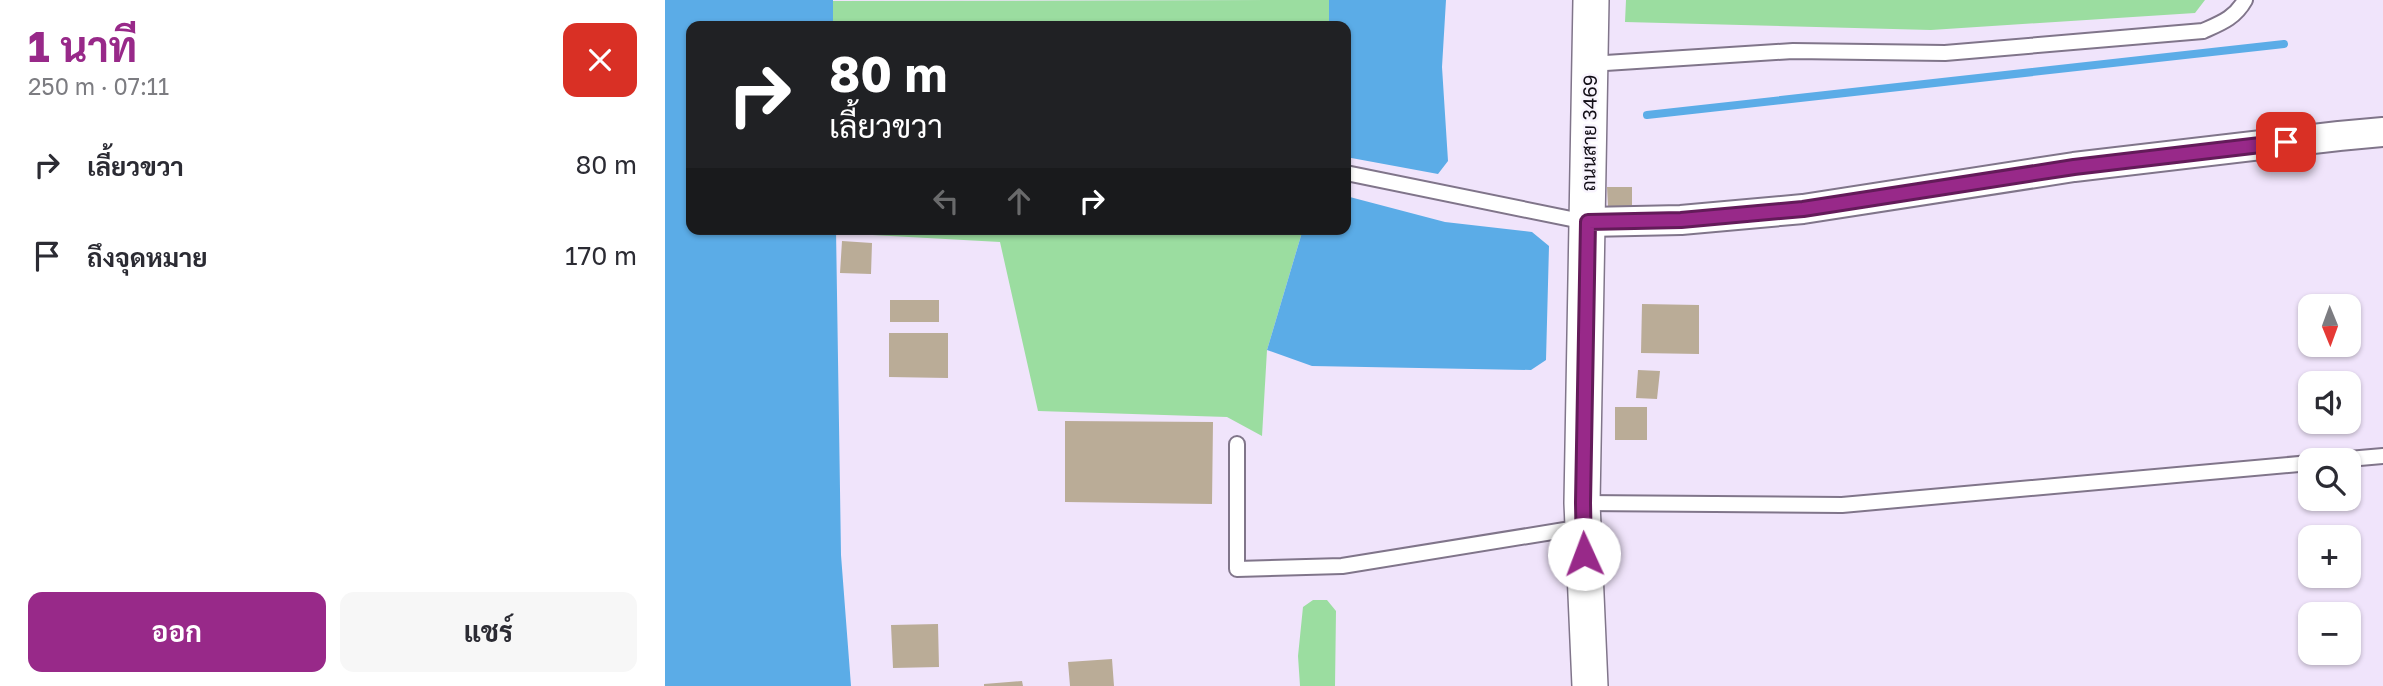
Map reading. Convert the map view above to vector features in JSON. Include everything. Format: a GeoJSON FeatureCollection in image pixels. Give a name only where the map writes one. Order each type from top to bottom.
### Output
{"type":"FeatureCollection","features":[{"type":"Feature","properties":{"kind":"street","name":"ถนนสาย 3469"},"geometry":{"type":"LineString","coordinates":[[1590,686],[1583,515],[1591,0]]}},
{"type":"Feature","properties":{"kind":"street"},"geometry":{"type":"LineString","coordinates":[[1588,222],[1681,220],[1803,209],[2074,167],[2383,132]]}},
{"type":"Feature","properties":{"kind":"lane"},"geometry":{"type":"LineString","coordinates":[[1590,64],[1793,51],[1945,52],[2203,30],[2224,22],[2238,12],[2245,0]]}},
{"type":"Feature","properties":{"kind":"lane"},"geometry":{"type":"LineString","coordinates":[[1351,174],[1588,222]]}},
{"type":"Feature","properties":{"kind":"lane"},"geometry":{"type":"LineString","coordinates":[[1237,444],[1237,569],[1342,566],[1583,515],[1842,505],[2298,464]]}},
{"type":"Feature","properties":{"kind":"lane"},"geometry":{"type":"LineString","coordinates":[[2361,458],[2383,456]]}},
{"type":"Feature","properties":{"kind":"green space"},"geometry":{"type":"Polygon","coordinates":[[[1329,0],[1329,21],[833,21],[833,1],[1329,0]]]}},
{"type":"Feature","properties":{"kind":"green space"},"geometry":{"type":"Polygon","coordinates":[[[1626,0],[2205,0],[2195,13],[1931,30],[1625,22],[1626,0]]]}},
{"type":"Feature","properties":{"kind":"green space"},"geometry":{"type":"Polygon","coordinates":[[[872,235],[1301,235],[1267,350],[1262,436],[1227,417],[1038,411],[1000,242],[872,235]]]}},
{"type":"Feature","properties":{"kind":"green space"},"geometry":{"type":"Polygon","coordinates":[[[1313,600],[1327,600],[1336,611],[1335,686],[1300,686],[1298,656],[1303,607],[1313,600]]]}},
{"type":"Feature","properties":{"kind":"water"},"geometry":{"type":"Polygon","coordinates":[[[665,0],[833,0],[833,21],[686,21],[686,235],[836,235],[841,555],[851,686],[665,686],[665,0]]]}},
{"type":"Feature","properties":{"kind":"water"},"geometry":{"type":"Polygon","coordinates":[[[1329,0],[1446,0],[1442,67],[1448,161],[1438,174],[1351,158],[1351,21],[1329,21],[1329,0]]]}},
{"type":"Feature","properties":{"kind":"water"},"geometry":{"type":"Polygon","coordinates":[[[1351,197],[1445,222],[1532,232],[1549,246],[1546,360],[1531,370],[1312,366],[1267,350],[1301,235],[1351,235],[1351,197]]]}},
{"type":"Feature","properties":{"kind":"building"},"geometry":{"type":"Polygon","coordinates":[[[1607,187],[1632,187],[1632,207],[1608,207],[1607,187]]]}},
{"type":"Feature","properties":{"kind":"building"},"geometry":{"type":"Polygon","coordinates":[[[842,241],[872,243],[871,274],[840,273],[842,241]]]}},
{"type":"Feature","properties":{"kind":"building"},"geometry":{"type":"Polygon","coordinates":[[[890,300],[939,300],[939,322],[890,322],[890,300]]]}},
{"type":"Feature","properties":{"kind":"building"},"geometry":{"type":"Polygon","coordinates":[[[1642,304],[1699,305],[1699,354],[1641,353],[1642,304]]]}},
{"type":"Feature","properties":{"kind":"building"},"geometry":{"type":"Polygon","coordinates":[[[889,333],[948,333],[948,378],[889,377],[889,333]]]}},
{"type":"Feature","properties":{"kind":"building"},"geometry":{"type":"Polygon","coordinates":[[[1638,370],[1660,371],[1657,399],[1636,398],[1638,370]]]}},
{"type":"Feature","properties":{"kind":"building"},"geometry":{"type":"Polygon","coordinates":[[[1615,407],[1647,407],[1647,440],[1615,440],[1615,407]]]}},
{"type":"Feature","properties":{"kind":"building"},"geometry":{"type":"Polygon","coordinates":[[[1065,421],[1213,422],[1212,504],[1065,502],[1065,421]]]}},
{"type":"Feature","properties":{"kind":"building"},"geometry":{"type":"Polygon","coordinates":[[[938,624],[939,667],[893,668],[891,625],[938,624]]]}},
{"type":"Feature","properties":{"kind":"building"},"geometry":{"type":"Polygon","coordinates":[[[1112,659],[1114,686],[1070,686],[1068,662],[1112,659]]]}},
{"type":"Feature","properties":{"kind":"building"},"geometry":{"type":"Polygon","coordinates":[[[1022,681],[1023,686],[984,686],[984,684],[1022,681]]]}},
{"type":"Feature","properties":{"kind":"waterway"},"geometry":{"type":"LineString","coordinates":[[1647,115],[2284,44]]}},
{"type":"Feature","properties":{"kind":"route"},"geometry":{"type":"LineString","coordinates":[[1584,554],[1588,222],[1681,220],[1803,209],[2074,167],[2286,142]]}}]}
